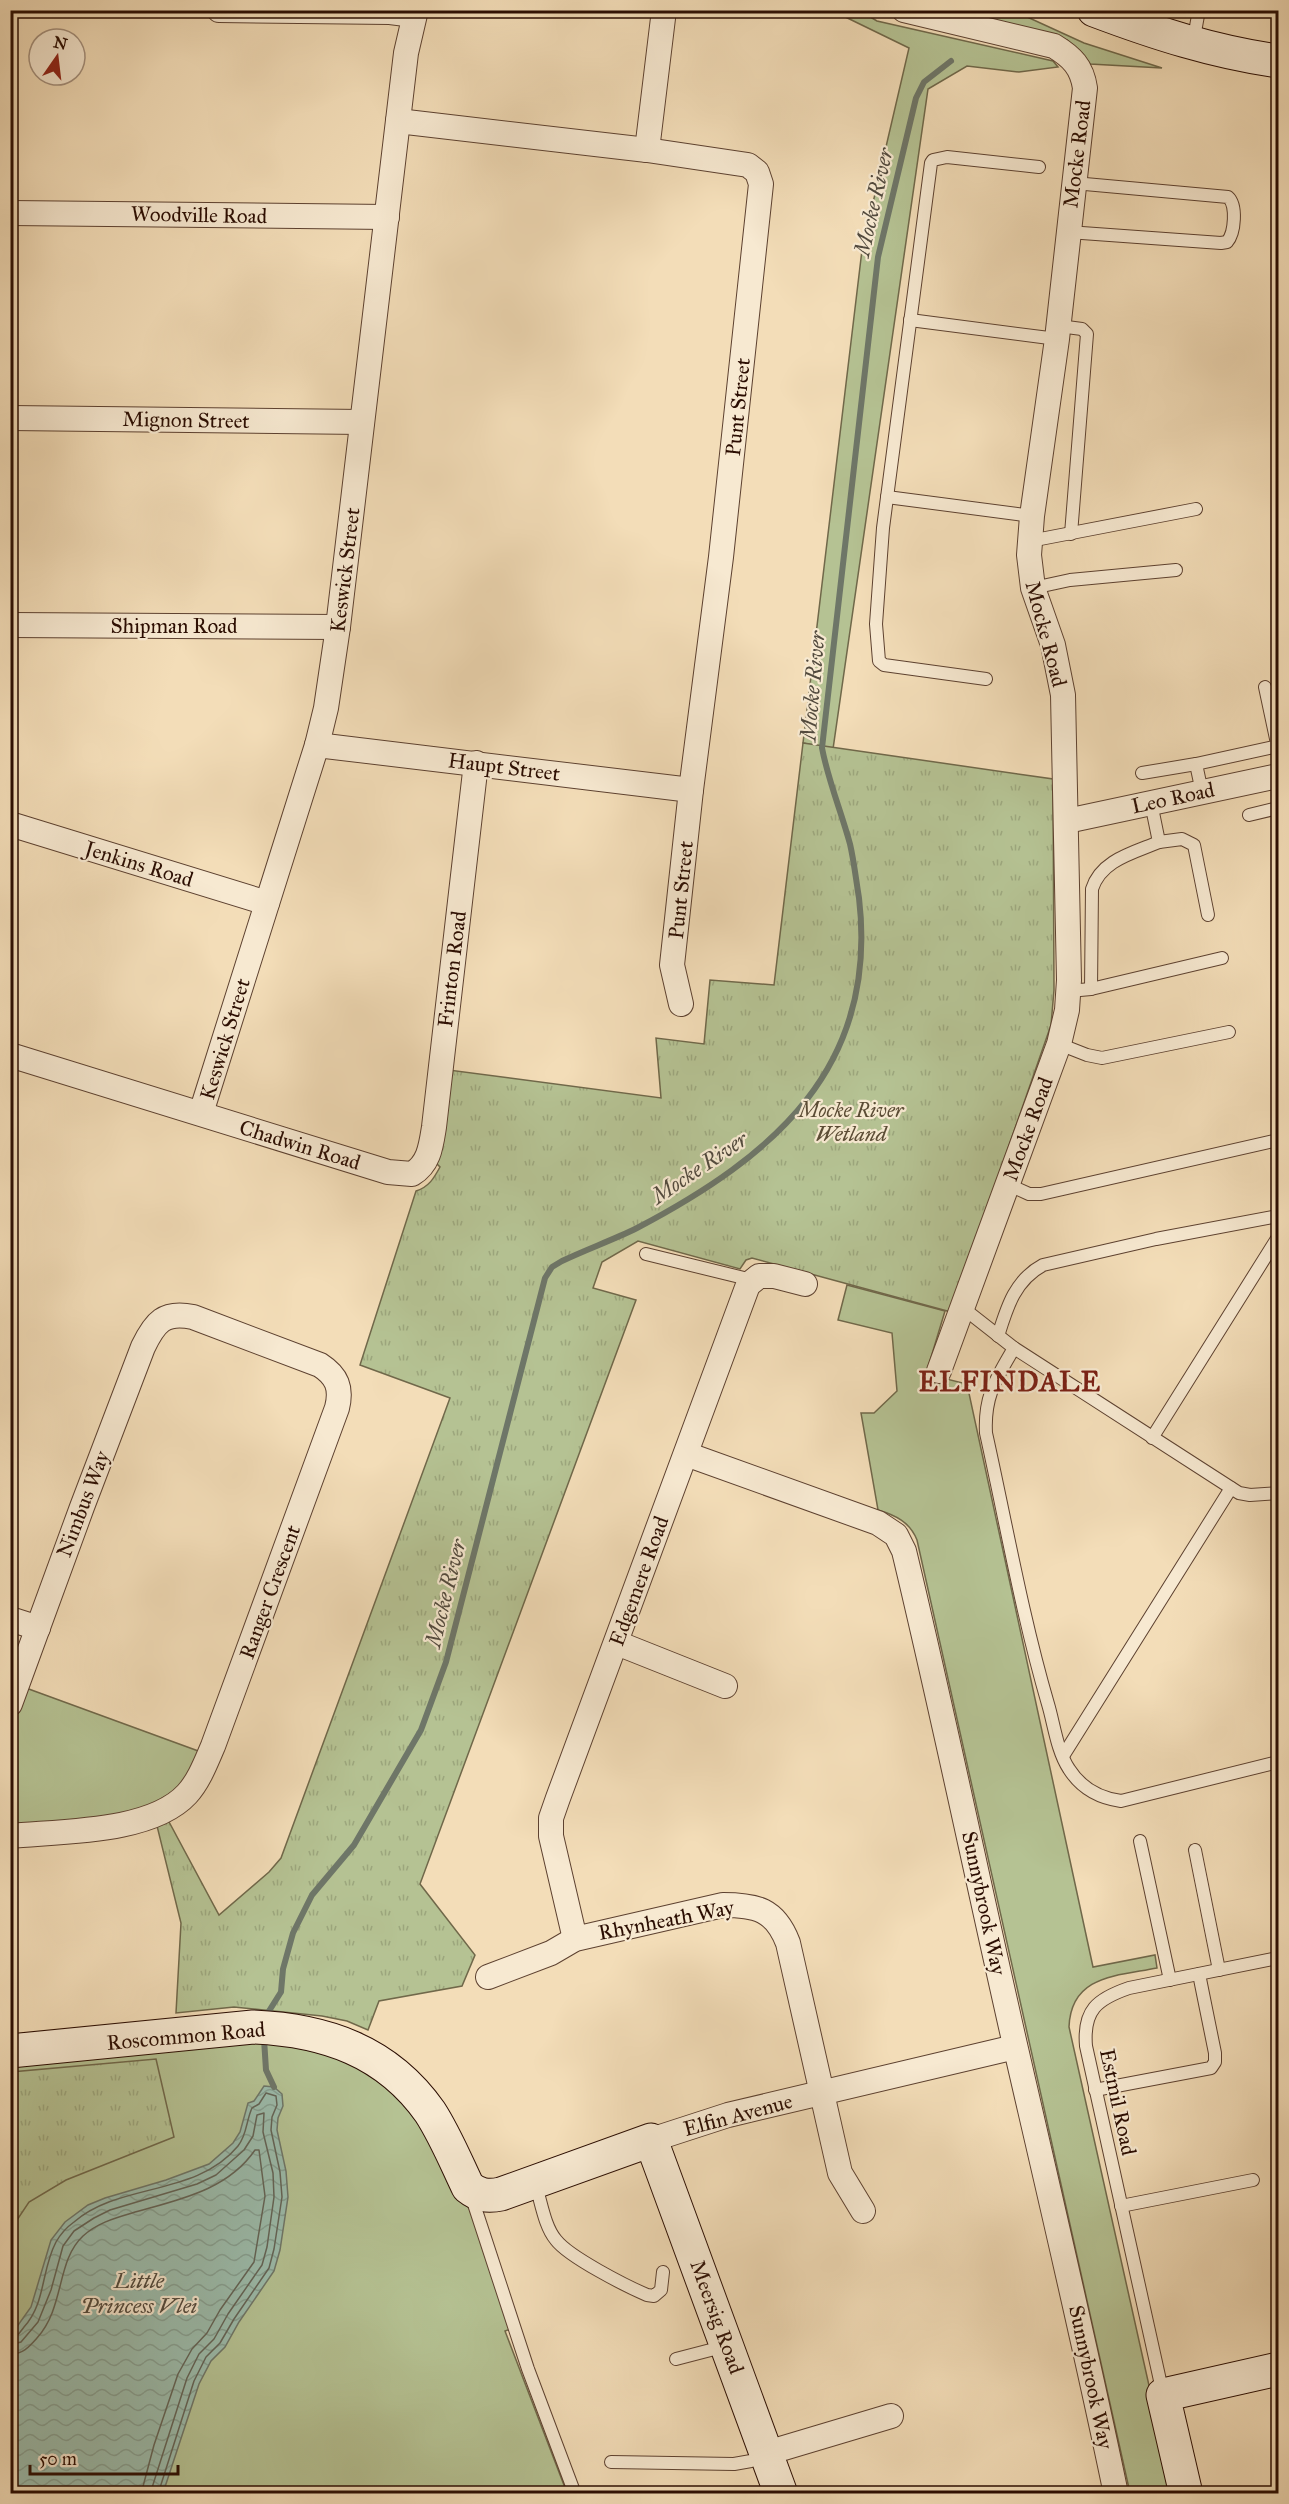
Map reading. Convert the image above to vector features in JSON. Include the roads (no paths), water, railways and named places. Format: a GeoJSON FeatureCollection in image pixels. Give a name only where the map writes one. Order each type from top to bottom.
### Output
{"type":"FeatureCollection","features":[{"type":"Feature","properties":{"kind":"street"},"geometry":{"type":"LineString","coordinates":[[219,10],[415,13]]}},
{"type":"Feature","properties":{"kind":"street"},"geometry":{"type":"LineString","coordinates":[[647,150],[664,10]]}},
{"type":"Feature","properties":{"kind":"street","name":"Mocke Road"},"geometry":{"type":"LineString","coordinates":[[904,10],[1054,46],[1069,55],[1079,67],[1085,88],[1058,332],[1030,541],[1030,571],[1053,645],[1063,695],[1067,821],[1066,902],[1080,990],[939,1371]]}},
{"type":"Feature","properties":{"kind":"street"},"geometry":{"type":"LineString","coordinates":[[1094,10],[1192,44],[1278,62]]}},
{"type":"Feature","properties":{"kind":"street","name":"Keswick Street"},"geometry":{"type":"LineString","coordinates":[[201,1113],[316,746],[328,699],[406,52],[415,13]]}},
{"type":"Feature","properties":{"kind":"street","name":"Punt Street"},"geometry":{"type":"LineString","coordinates":[[398,121],[647,150],[748,165],[757,172],[761,184],[722,545],[691,790],[672,965],[681,1004]]}},
{"type":"Feature","properties":{"kind":"street","name":"Woodville Road"},"geometry":{"type":"LineString","coordinates":[[10,213],[387,217]]}},
{"type":"Feature","properties":{"kind":"street","name":"Mignon Street"},"geometry":{"type":"LineString","coordinates":[[10,418],[362,422]]}},
{"type":"Feature","properties":{"kind":"street","name":"Shipman Road"},"geometry":{"type":"LineString","coordinates":[[10,625],[338,627]]}},
{"type":"Feature","properties":{"kind":"street","name":"Haupt Street"},"geometry":{"type":"LineString","coordinates":[[316,746],[691,790]]}},
{"type":"Feature","properties":{"kind":"street","name":"Frinton Road"},"geometry":{"type":"LineString","coordinates":[[418,1171],[425,1163],[431,1149],[476,763]]}},
{"type":"Feature","properties":{"kind":"street","name":"Leo Road"},"geometry":{"type":"LineString","coordinates":[[1067,821],[1278,776]]}},
{"type":"Feature","properties":{"kind":"street","name":"Jenkins Road"},"geometry":{"type":"LineString","coordinates":[[10,824],[267,903]]}},
{"type":"Feature","properties":{"kind":"street","name":"Chadwin Road"},"geometry":{"type":"LineString","coordinates":[[11,1055],[388,1172],[412,1174],[418,1171]]}},
{"type":"Feature","properties":{"kind":"street"},"geometry":{"type":"LineString","coordinates":[[752,1280],[759,1276],[774,1276],[805,1284]]}},
{"type":"Feature","properties":{"kind":"street","name":"Edgemere Road"},"geometry":{"type":"LineString","coordinates":[[575,1939],[551,1836],[551,1818],[752,1280]]}},
{"type":"Feature","properties":{"kind":"street","name":"Nimbus Way"},"geometry":{"type":"LineString","coordinates":[[10,1704],[143,1347],[156,1324],[172,1316]]}},
{"type":"Feature","properties":{"kind":"street","name":"Ranger Crescent"},"geometry":{"type":"LineString","coordinates":[[10,1836],[122,1825],[146,1820],[166,1811],[188,1793],[213,1746],[337,1408],[340,1397],[336,1378],[320,1365],[193,1317],[172,1316]]}},
{"type":"Feature","properties":{"kind":"street","name":"Sunnybrook Way"},"geometry":{"type":"LineString","coordinates":[[686,1454],[878,1522],[896,1535],[904,1551],[1075,2299],[1116,2493]]}},
{"type":"Feature","properties":{"kind":"street"},"geometry":{"type":"LineString","coordinates":[[10,1619],[38,1628]]}},
{"type":"Feature","properties":{"kind":"street"},"geometry":{"type":"LineString","coordinates":[[617,1643],[725,1686]]}},
{"type":"Feature","properties":{"kind":"street","name":"Rhynheath Way"},"geometry":{"type":"LineString","coordinates":[[488,1977],[551,1953],[575,1939],[723,1905],[747,1905],[768,1913],[782,1928],[788,1943],[820,2093],[840,2173],[863,2211]]}},
{"type":"Feature","properties":{"kind":"street","name":"Roscommon Road"},"geometry":{"type":"LineString","coordinates":[[10,2051],[268,2028],[316,2034],[340,2041],[369,2056],[400,2079],[423,2103],[439,2127],[468,2187]]}},
{"type":"Feature","properties":{"kind":"street","name":"Elfin Avenue"},"geometry":{"type":"LineString","coordinates":[[468,2187],[475,2193],[492,2196],[728,2115],[1016,2047]]}},
{"type":"Feature","properties":{"kind":"street","name":"Meersig Road"},"geometry":{"type":"LineString","coordinates":[[651,2140],[781,2493]]}},
{"type":"Feature","properties":{"kind":"street"},"geometry":{"type":"LineString","coordinates":[[1186,2493],[1163,2395],[1278,2369]]}},
{"type":"Feature","properties":{"kind":"street"},"geometry":{"type":"LineString","coordinates":[[767,2453],[891,2416]]}},
{"type":"Feature","properties":{"kind":"lane"},"geometry":{"type":"LineString","coordinates":[[1192,44],[1199,10]]}},
{"type":"Feature","properties":{"kind":"lane"},"geometry":{"type":"LineString","coordinates":[[986,679],[884,665],[879,661],[876,641],[878,576],[886,497],[933,160],[947,157],[1039,167]]}},
{"type":"Feature","properties":{"kind":"lane"},"geometry":{"type":"LineString","coordinates":[[1068,232],[1221,243],[1227,242],[1231,234],[1233,206],[1228,197],[1074,183]]}},
{"type":"Feature","properties":{"kind":"lane"},"geometry":{"type":"LineString","coordinates":[[910,320],[1058,332],[1082,329],[1087,334],[1071,534]]}},
{"type":"Feature","properties":{"kind":"lane"},"geometry":{"type":"LineString","coordinates":[[886,497],[1032,516]]}},
{"type":"Feature","properties":{"kind":"lane"},"geometry":{"type":"LineString","coordinates":[[1030,541],[1197,509]]}},
{"type":"Feature","properties":{"kind":"lane"},"geometry":{"type":"LineString","coordinates":[[1034,588],[1070,580],[1176,570]]}},
{"type":"Feature","properties":{"kind":"lane"},"geometry":{"type":"LineString","coordinates":[[1142,773],[1278,747],[1265,687]]}},
{"type":"Feature","properties":{"kind":"lane"},"geometry":{"type":"LineString","coordinates":[[1196,764],[1202,792]]}},
{"type":"Feature","properties":{"kind":"lane"},"geometry":{"type":"LineString","coordinates":[[1151,803],[1159,842]]}},
{"type":"Feature","properties":{"kind":"lane"},"geometry":{"type":"LineString","coordinates":[[1249,815],[1278,808]]}},
{"type":"Feature","properties":{"kind":"lane"},"geometry":{"type":"LineString","coordinates":[[1208,915],[1194,845],[1182,839],[1159,842],[1117,860],[1101,870],[1095,877],[1080,990],[1222,958]]}},
{"type":"Feature","properties":{"kind":"lane"},"geometry":{"type":"LineString","coordinates":[[1059,1044],[1102,1058],[1229,1032]]}},
{"type":"Feature","properties":{"kind":"lane"},"geometry":{"type":"LineString","coordinates":[[1009,1185],[1029,1194],[1041,1194],[1278,1140]]}},
{"type":"Feature","properties":{"kind":"lane"},"geometry":{"type":"LineString","coordinates":[[998,1336],[1012,1296],[1022,1281],[1032,1271],[1043,1265],[1156,1239],[1278,1216]]}},
{"type":"Feature","properties":{"kind":"lane"},"geometry":{"type":"LineString","coordinates":[[1152,1438],[1278,1237]]}},
{"type":"Feature","properties":{"kind":"lane"},"geometry":{"type":"LineString","coordinates":[[646,1254],[752,1280]]}},
{"type":"Feature","properties":{"kind":"lane"},"geometry":{"type":"LineString","coordinates":[[963,1308],[1014,1348],[1239,1493],[1251,1495],[1278,1493]]}},
{"type":"Feature","properties":{"kind":"lane"},"geometry":{"type":"LineString","coordinates":[[1014,1348],[988,1396],[985,1407],[986,1433],[1040,1675],[1063,1756],[1079,1783],[1109,1799],[1121,1801],[1278,1762]]}},
{"type":"Feature","properties":{"kind":"lane"},"geometry":{"type":"LineString","coordinates":[[1063,1756],[1231,1488]]}},
{"type":"Feature","properties":{"kind":"lane"},"geometry":{"type":"LineString","coordinates":[[1140,1841],[1170,1980]]}},
{"type":"Feature","properties":{"kind":"lane"},"geometry":{"type":"LineString","coordinates":[[1195,1850],[1219,1970]]}},
{"type":"Feature","properties":{"kind":"lane","name":"Estmil Road"},"geometry":{"type":"LineString","coordinates":[[1163,2395],[1095,2090],[1084,2029],[1090,2013],[1109,1995],[1129,1988],[1278,1958]]}},
{"type":"Feature","properties":{"kind":"lane"},"geometry":{"type":"LineString","coordinates":[[1095,2090],[1211,2068],[1215,2062],[1215,2053],[1199,1974]]}},
{"type":"Feature","properties":{"kind":"lane"},"geometry":{"type":"LineString","coordinates":[[1121,2206],[1253,2180]]}},
{"type":"Feature","properties":{"kind":"lane"},"geometry":{"type":"LineString","coordinates":[[534,2182],[553,2235],[562,2246],[597,2269],[647,2295],[654,2296],[661,2290],[663,2272]]}},
{"type":"Feature","properties":{"kind":"lane"},"geometry":{"type":"LineString","coordinates":[[468,2187],[528,2369],[575,2493]]}},
{"type":"Feature","properties":{"kind":"lane"},"geometry":{"type":"LineString","coordinates":[[676,2359],[727,2346]]}},
{"type":"Feature","properties":{"kind":"lane"},"geometry":{"type":"LineString","coordinates":[[612,2462],[734,2464],[751,2461],[767,2453]]}},
{"type":"Feature","properties":{"kind":"water","name":"Little Princess Vlei"},"geometry":{"type":"Polygon","coordinates":[[[264,2086],[274,2087],[282,2094],[283,2106],[278,2118],[277,2130],[286,2171],[288,2197],[280,2250],[274,2271],[225,2347],[211,2361],[199,2384],[163,2493],[11,2493],[11,2335],[31,2307],[51,2240],[65,2222],[88,2205],[209,2164],[233,2143],[240,2132],[248,2103],[254,2101],[264,2086]]]}},
{"type":"Feature","properties":{"kind":"waterway","name":"Mocke River"},"geometry":{"type":"LineString","coordinates":[[268,2020],[269,2011],[281,1992],[283,1969],[293,1933],[312,1895],[354,1845],[421,1730],[446,1662],[545,1278],[552,1267],[562,1261],[637,1228],[687,1200],[732,1170],[773,1137],[807,1099],[834,1058],[852,1011],[861,958],[859,898],[850,844],[822,748],[878,257],[916,98],[924,82],[951,61]]}},
{"type":"Feature","properties":{"kind":"waterway","name":"Mocke River"},"geometry":{"type":"LineString","coordinates":[[264,2039],[266,2070],[274,2087]]}},
{"type":"Feature","properties":{"kind":"district","name":"ELFINDALE"},"geometry":{"type":"Point","coordinates":[1010,1382]}},
{"type":"Feature","properties":{"kind":"park label","name":"Mocke River Wetland"},"geometry":{"type":"Point","coordinates":[851,1122]}}]}
